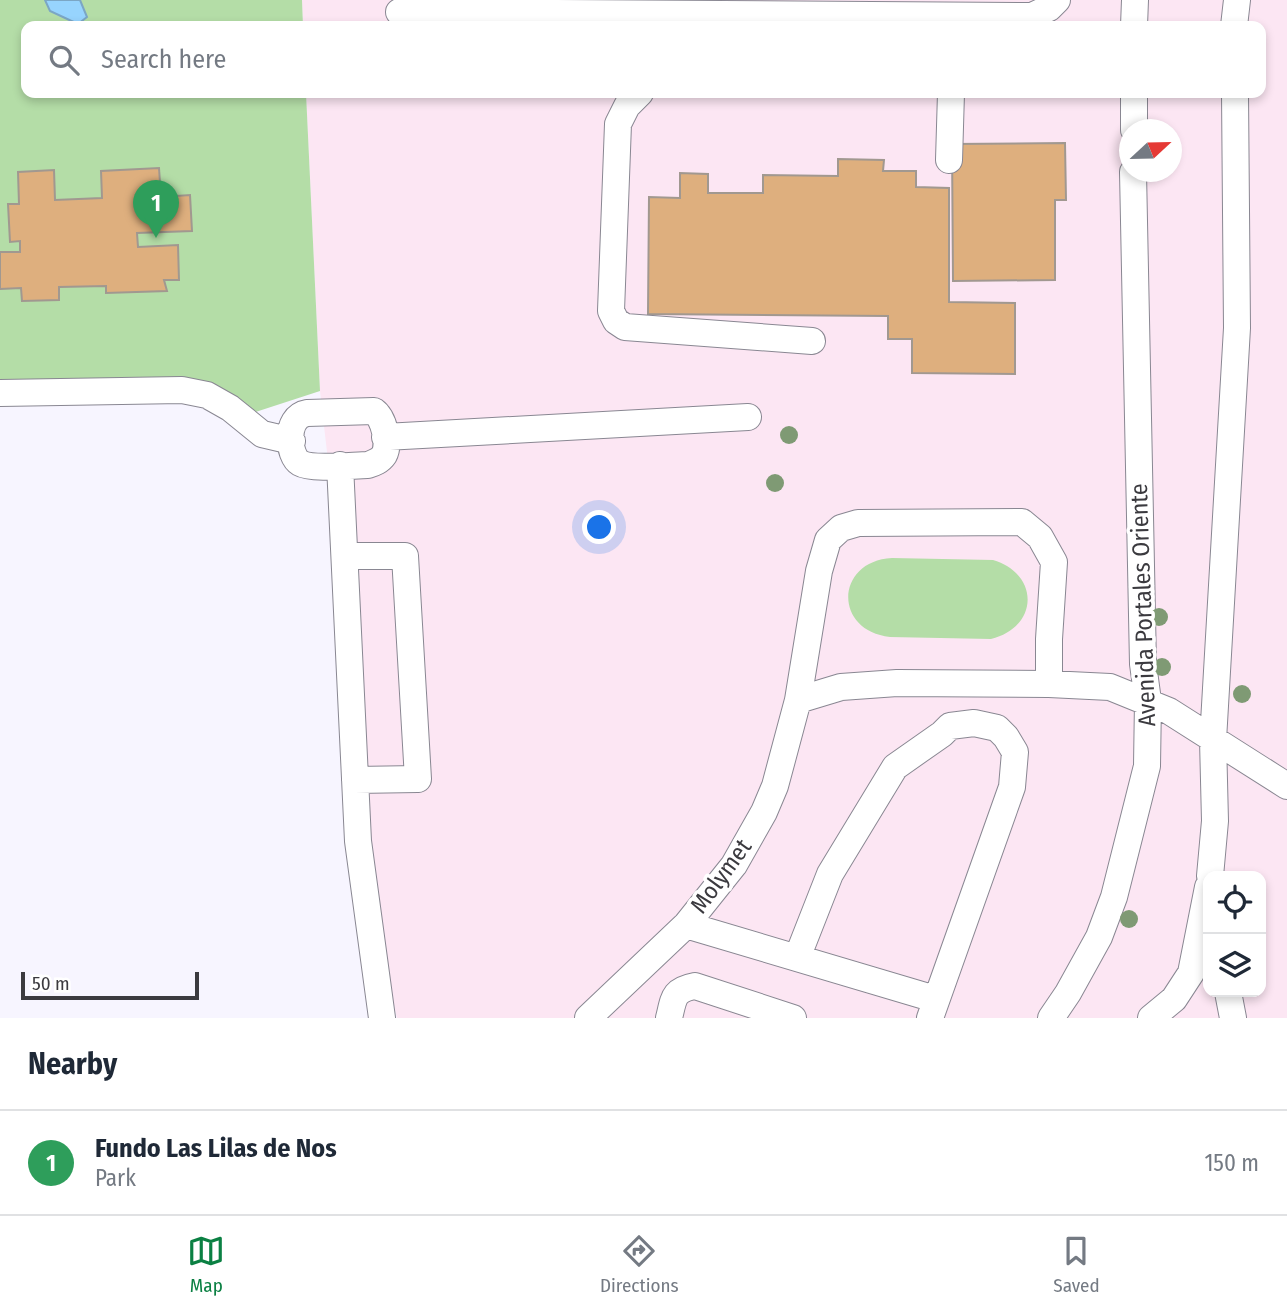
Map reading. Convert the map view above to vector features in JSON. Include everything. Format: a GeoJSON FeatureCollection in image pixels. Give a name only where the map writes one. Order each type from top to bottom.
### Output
{"type":"FeatureCollection","features":[{"type":"Feature","properties":{"kind":"street"},"geometry":{"type":"LineString","coordinates":[[399,12],[1032,16],[1049,8],[1057,0]]}},
{"type":"Feature","properties":{"kind":"street"},"geometry":{"type":"LineString","coordinates":[[1134,21],[1135,0]]}},
{"type":"Feature","properties":{"kind":"street"},"geometry":{"type":"LineString","coordinates":[[1235,21],[1237,0]]}},
{"type":"Feature","properties":{"kind":"street"},"geometry":{"type":"LineString","coordinates":[[635,98],[627,106],[618,124],[611,311],[616,321],[625,327],[812,341]]}},
{"type":"Feature","properties":{"kind":"street"},"geometry":{"type":"LineString","coordinates":[[949,160],[951,98]]}},
{"type":"Feature","properties":{"kind":"street"},"geometry":{"type":"LineString","coordinates":[[1134,98],[1134,119]]}},
{"type":"Feature","properties":{"kind":"street"},"geometry":{"type":"LineString","coordinates":[[1210,871],[1215,821],[1213,740],[1237,328],[1235,98]]}},
{"type":"Feature","properties":{"kind":"street","name":"Avenida Portales Oriente"},"geometry":{"type":"LineString","coordinates":[[1051,1018],[1099,937],[1114,897],[1147,766],[1148,701],[1143,664],[1133,182]]}},
{"type":"Feature","properties":{"kind":"street"},"geometry":{"type":"LineString","coordinates":[[0,393],[182,390],[207,395],[230,408],[262,433],[292,441]]}},
{"type":"Feature","properties":{"kind":"street"},"geometry":{"type":"LineString","coordinates":[[374,411],[382,419],[385,437],[384,453],[377,461],[368,464],[301,464],[294,457],[293,421],[307,413],[374,411]]}},
{"type":"Feature","properties":{"kind":"street"},"geometry":{"type":"LineString","coordinates":[[385,437],[748,417]]}},
{"type":"Feature","properties":{"kind":"street"},"geometry":{"type":"LineString","coordinates":[[340,465],[358,841],[383,1018]]}},
{"type":"Feature","properties":{"kind":"street","name":"Molymet"},"geometry":{"type":"LineString","coordinates":[[588,1018],[686,925],[734,865],[764,813],[775,786],[798,700],[819,571],[828,540],[841,528],[858,523],[1022,522],[1040,537],[1054,562],[1049,684]]}},
{"type":"Feature","properties":{"kind":"street"},"geometry":{"type":"LineString","coordinates":[[345,556],[405,556],[418,779],[355,780]]}},
{"type":"Feature","properties":{"kind":"street"},"geometry":{"type":"LineString","coordinates":[[798,700],[841,687],[874,684],[1049,684],[1110,687],[1148,701],[1287,786]]}},
{"type":"Feature","properties":{"kind":"street"},"geometry":{"type":"LineString","coordinates":[[686,925],[797,958],[933,1008],[1012,787],[1015,752],[998,727],[974,723],[950,726],[895,767],[830,874],[797,958]]}},
{"type":"Feature","properties":{"kind":"street"},"geometry":{"type":"LineString","coordinates":[[1151,1018],[1174,999],[1184,986],[1202,951]]}},
{"type":"Feature","properties":{"kind":"street"},"geometry":{"type":"LineString","coordinates":[[669,1018],[674,997],[683,988],[695,986],[793,1018]]}},
{"type":"Feature","properties":{"kind":"street"},"geometry":{"type":"LineString","coordinates":[[1229,997],[1233,1018]]}},
{"type":"Feature","properties":{"kind":"shaded area"},"geometry":{"type":"Polygon","coordinates":[[[302,0],[1287,0],[1287,1018],[397,1018],[387,975],[320,391],[306,98],[1266,98],[1266,21],[303,21],[302,0]]]}},
{"type":"Feature","properties":{"kind":"green space"},"geometry":{"type":"Polygon","coordinates":[[[0,0],[302,0],[303,21],[21,21],[21,98],[306,98],[320,391],[249,414],[216,386],[0,383],[0,0]]]}},
{"type":"Feature","properties":{"kind":"green space"},"geometry":{"type":"Polygon","coordinates":[[[892,558],[993,560],[1008,567],[1026,588],[1028,600],[1025,612],[1018,624],[1007,633],[991,639],[890,637],[871,632],[858,623],[851,610],[848,596],[851,583],[860,571],[873,562],[892,558]]]}},
{"type":"Feature","properties":{"kind":"water"},"geometry":{"type":"Polygon","coordinates":[[[45,0],[80,0],[87,17],[82,21],[72,21],[50,11],[45,0]]]}},
{"type":"Feature","properties":{"kind":"building"},"geometry":{"type":"Polygon","coordinates":[[[1065,143],[1066,200],[1055,200],[1055,280],[953,281],[952,144],[1065,143]]]}},
{"type":"Feature","properties":{"kind":"building"},"geometry":{"type":"Polygon","coordinates":[[[838,159],[884,160],[883,171],[916,171],[916,187],[949,188],[949,302],[1015,303],[1015,374],[912,373],[912,339],[888,339],[888,316],[648,314],[649,197],[680,198],[680,173],[708,174],[708,193],[763,193],[763,175],[838,176],[838,159]]]}},
{"type":"Feature","properties":{"kind":"building"},"geometry":{"type":"Polygon","coordinates":[[[159,168],[161,197],[190,195],[192,231],[137,233],[138,247],[178,245],[179,280],[164,280],[167,291],[106,293],[106,286],[59,287],[59,300],[22,301],[21,288],[0,289],[0,252],[20,252],[20,241],[10,242],[8,204],[19,204],[18,172],[54,170],[55,200],[102,198],[101,171],[159,168]]]}},
{"type":"Feature","properties":{"kind":"place","name":"Fundo Las Lilas de Nos"},"geometry":{"type":"Point","coordinates":[156,238]}}]}
